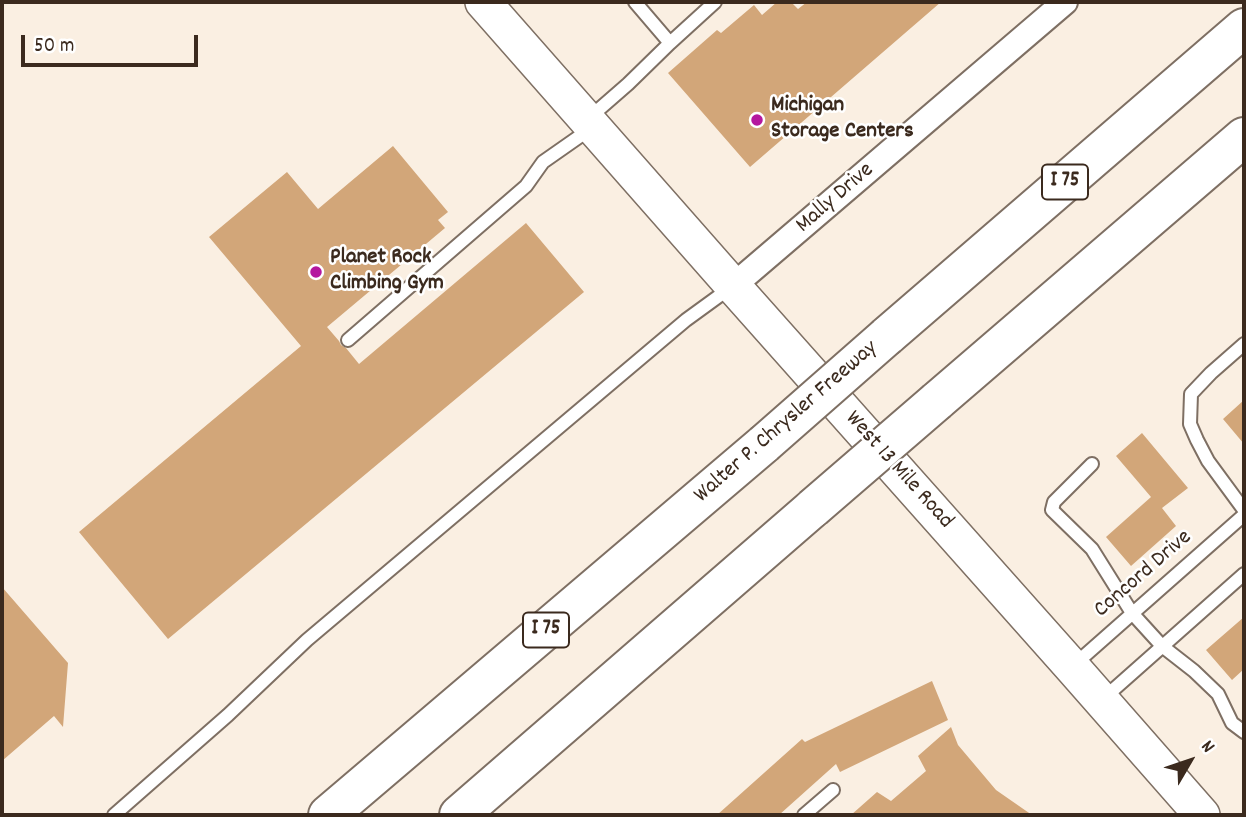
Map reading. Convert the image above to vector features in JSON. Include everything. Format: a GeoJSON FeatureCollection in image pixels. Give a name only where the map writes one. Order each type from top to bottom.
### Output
{"type":"FeatureCollection","features":[{"type":"Feature","properties":{"kind":"highway","name":"Walter P. Chrysler Freeway"},"geometry":{"type":"LineString","coordinates":[[328,815],[764,444],[1244,28]]}},
{"type":"Feature","properties":{"kind":"highway"},"geometry":{"type":"LineString","coordinates":[[459,815],[1244,137]]}},
{"type":"Feature","properties":{"kind":"main road","name":"West 13 Mile Road"},"geometry":{"type":"LineString","coordinates":[[489,4],[590,124],[1202,815]]}},
{"type":"Feature","properties":{"kind":"street","name":"Mally Drive"},"geometry":{"type":"LineString","coordinates":[[733,286],[1065,2]]}},
{"type":"Feature","properties":{"kind":"lane"},"geometry":{"type":"LineString","coordinates":[[635,2],[670,43]]}},
{"type":"Feature","properties":{"kind":"lane"},"geometry":{"type":"LineString","coordinates":[[348,340],[526,186],[543,162],[590,124],[715,2]]}},
{"type":"Feature","properties":{"kind":"lane"},"geometry":{"type":"LineString","coordinates":[[114,815],[228,715],[307,640],[686,320],[733,286]]}},
{"type":"Feature","properties":{"kind":"lane"},"geometry":{"type":"LineString","coordinates":[[1244,344],[1191,394],[1190,424],[1208,461],[1244,510]]}},
{"type":"Feature","properties":{"kind":"lane"},"geometry":{"type":"LineString","coordinates":[[1092,464],[1054,502],[1052,510],[1092,549],[1132,612],[1162,646],[1218,694],[1232,723],[1244,732]]}},
{"type":"Feature","properties":{"kind":"lane","name":"Concord Drive"},"geometry":{"type":"LineString","coordinates":[[1072,667],[1244,515]]}},
{"type":"Feature","properties":{"kind":"lane"},"geometry":{"type":"LineString","coordinates":[[1101,700],[1244,574]]}},
{"type":"Feature","properties":{"kind":"lane"},"geometry":{"type":"LineString","coordinates":[[804,815],[832,790]]}},
{"type":"Feature","properties":{"kind":"building","name":"Michigan Storage Centers"},"geometry":{"type":"Polygon","coordinates":[[[777,2],[791,2],[798,9],[807,2],[941,2],[750,167],[668,73],[717,30],[721,33],[754,5],[762,15],[777,2]]]}},
{"type":"Feature","properties":{"kind":"building"},"geometry":{"type":"Polygon","coordinates":[[[393,146],[448,212],[438,220],[445,228],[327,327],[359,364],[526,223],[584,292],[168,639],[79,532],[301,346],[209,237],[287,172],[318,209],[393,146]]]}},
{"type":"Feature","properties":{"kind":"building"},"geometry":{"type":"Polygon","coordinates":[[[1244,400],[1244,444],[1223,419],[1244,400]]]}},
{"type":"Feature","properties":{"kind":"building"},"geometry":{"type":"Polygon","coordinates":[[[1142,433],[1188,488],[1162,508],[1176,526],[1131,566],[1106,537],[1151,497],[1116,456],[1142,433]]]}},
{"type":"Feature","properties":{"kind":"building"},"geometry":{"type":"Polygon","coordinates":[[[2,587],[68,663],[63,727],[54,716],[2,761],[2,587]]]}},
{"type":"Feature","properties":{"kind":"building"},"geometry":{"type":"Polygon","coordinates":[[[1244,617],[1244,669],[1232,680],[1206,650],[1244,617]]]}},
{"type":"Feature","properties":{"kind":"building"},"geometry":{"type":"Polygon","coordinates":[[[932,681],[948,720],[840,772],[836,764],[779,815],[717,815],[802,739],[805,742],[932,681]]]}},
{"type":"Feature","properties":{"kind":"building"},"geometry":{"type":"Polygon","coordinates":[[[951,727],[958,745],[996,790],[1032,815],[851,815],[877,792],[891,801],[926,771],[918,756],[951,727]]]}},
{"type":"Feature","properties":{"kind":"place","name":"Michigan Storage Centers"},"geometry":{"type":"Point","coordinates":[757,120]}},
{"type":"Feature","properties":{"kind":"place","name":"Planet Rock Climbing Gym"},"geometry":{"type":"Point","coordinates":[316,272]}}]}
